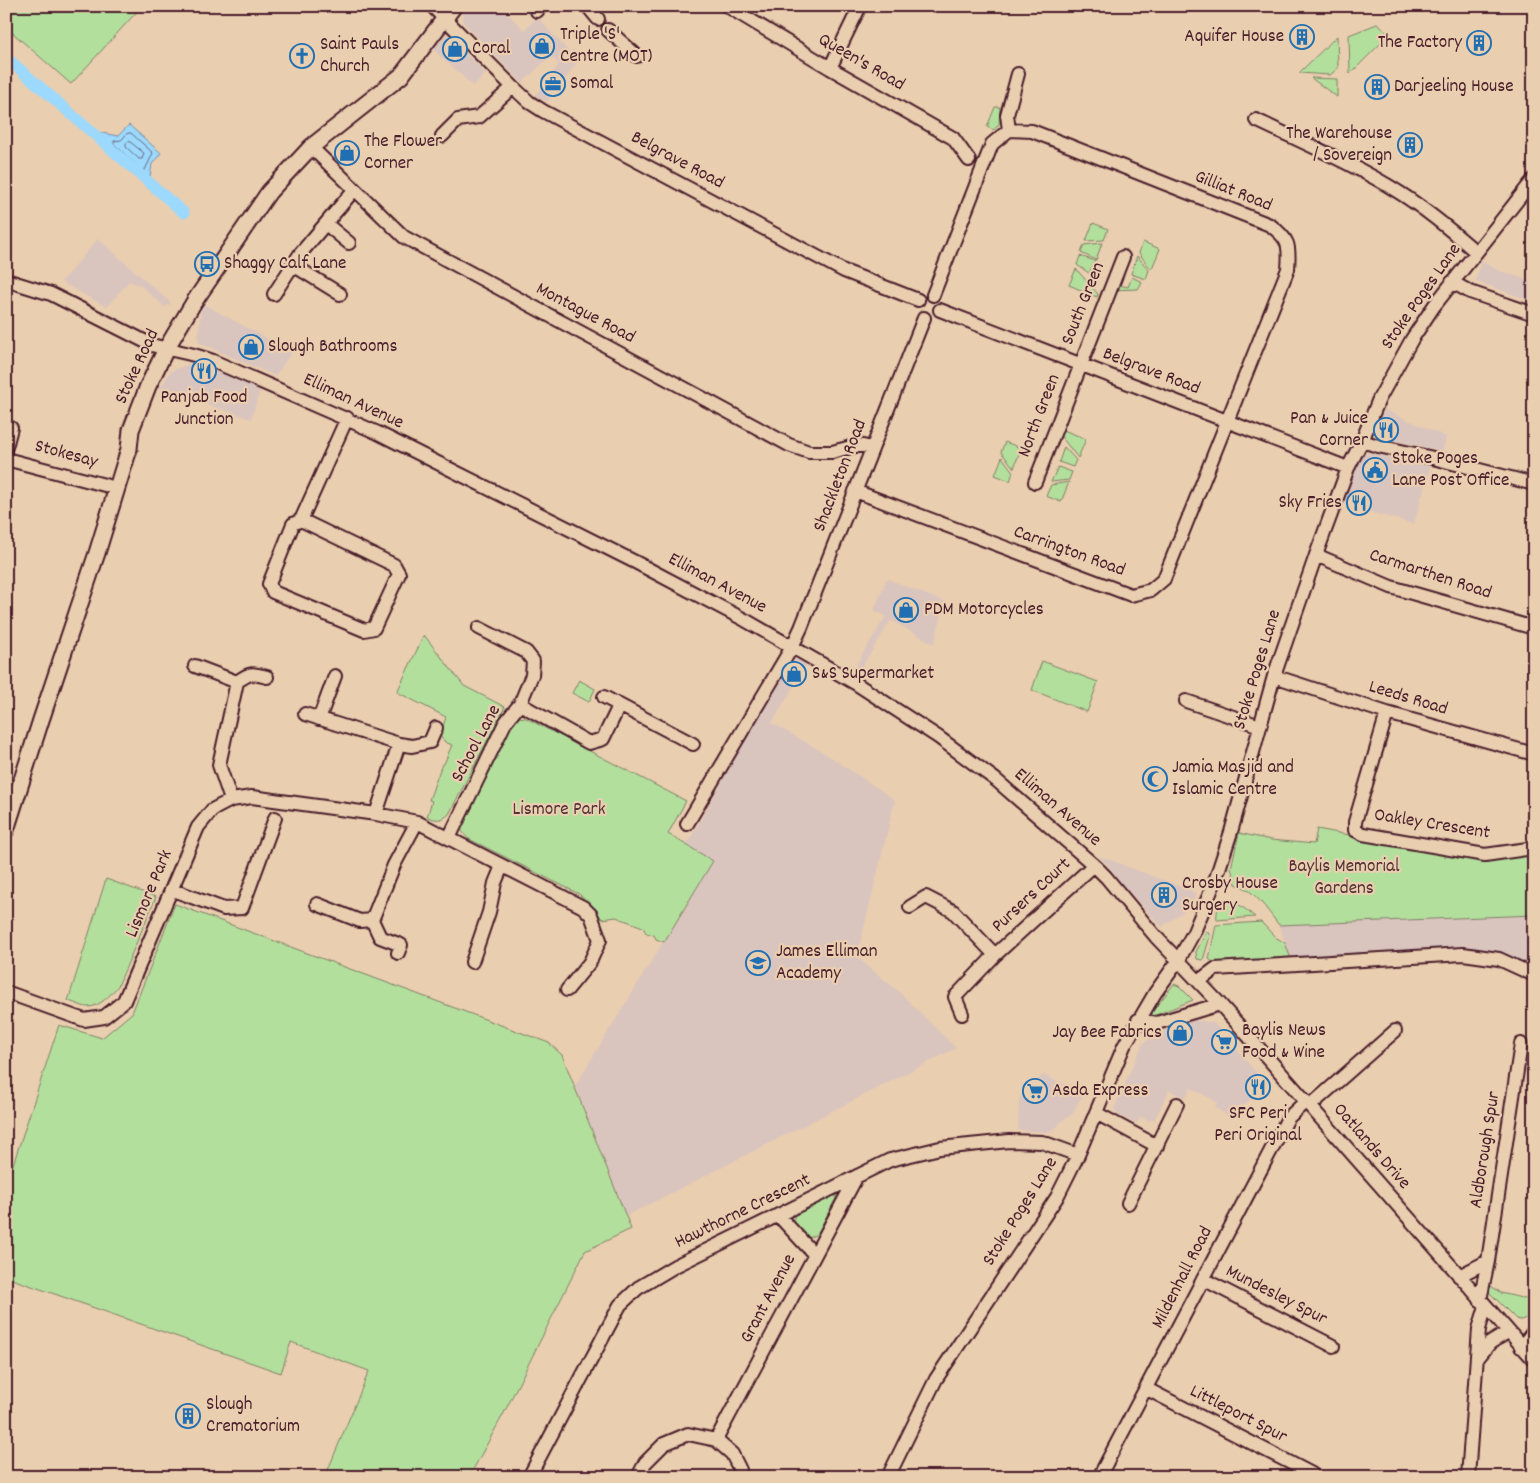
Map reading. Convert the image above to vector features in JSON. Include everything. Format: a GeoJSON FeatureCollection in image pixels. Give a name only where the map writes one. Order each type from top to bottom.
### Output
{"type":"FeatureCollection","features":[{"type":"Feature","properties":{"kind":"main road","name":"Stoke Road"},"geometry":{"type":"LineString","coordinates":[[6,830],[97,553],[128,449],[131,430],[141,402],[166,350],[194,302],[269,192],[311,147],[401,76],[449,12]]}},
{"type":"Feature","properties":{"kind":"street","name":"Belgrave Road"},"geometry":{"type":"LineString","coordinates":[[432,6],[449,12],[513,87],[529,102],[543,111],[844,271],[918,300]]}},
{"type":"Feature","properties":{"kind":"street","name":"Queen's Road"},"geometry":{"type":"LineString","coordinates":[[727,6],[830,68],[953,138],[969,160]]}},
{"type":"Feature","properties":{"kind":"street"},"geometry":{"type":"LineString","coordinates":[[830,68],[860,6]]}},
{"type":"Feature","properties":{"kind":"street"},"geometry":{"type":"LineString","coordinates":[[589,7],[598,19]]}},
{"type":"Feature","properties":{"kind":"street"},"geometry":{"type":"LineString","coordinates":[[608,30],[637,56]]}},
{"type":"Feature","properties":{"kind":"street"},"geometry":{"type":"LineString","coordinates":[[933,296],[992,144],[1009,130],[1007,115],[1018,74]]}},
{"type":"Feature","properties":{"kind":"street"},"geometry":{"type":"LineString","coordinates":[[442,136],[458,120],[480,117],[513,87]]}},
{"type":"Feature","properties":{"kind":"street"},"geometry":{"type":"LineString","coordinates":[[1256,120],[1354,167],[1400,193],[1434,217],[1476,252]]}},
{"type":"Feature","properties":{"kind":"street","name":"Gilliat Road"},"geometry":{"type":"LineString","coordinates":[[1009,130],[1032,131],[1270,225],[1283,235],[1290,251],[1288,269],[1228,422]]}},
{"type":"Feature","properties":{"kind":"street","name":"Montague Road"},"geometry":{"type":"LineString","coordinates":[[311,147],[404,237],[789,444],[809,452],[832,452],[859,446],[871,448]]}},
{"type":"Feature","properties":{"kind":"street","name":"Stoke Poges Lane"},"geometry":{"type":"LineString","coordinates":[[888,1477],[936,1379],[1057,1197],[1078,1155],[1124,1046],[1138,1020],[1178,961],[1194,932],[1215,881],[1274,676],[1348,468],[1362,441],[1379,399],[1412,339],[1452,282],[1534,179]]}},
{"type":"Feature","properties":{"kind":"street"},"geometry":{"type":"LineString","coordinates":[[274,294],[300,254],[354,190]]}},
{"type":"Feature","properties":{"kind":"street"},"geometry":{"type":"LineString","coordinates":[[326,224],[349,243]]}},
{"type":"Feature","properties":{"kind":"street","name":"South Green"},"geometry":{"type":"LineString","coordinates":[[1080,364],[1123,257]]}},
{"type":"Feature","properties":{"kind":"street"},"geometry":{"type":"LineString","coordinates":[[293,265],[340,294]]}},
{"type":"Feature","properties":{"kind":"street"},"geometry":{"type":"LineString","coordinates":[[6,280],[51,294],[134,337],[166,350]]}},
{"type":"Feature","properties":{"kind":"street"},"geometry":{"type":"LineString","coordinates":[[1452,282],[1470,292],[1534,314]]}},
{"type":"Feature","properties":{"kind":"street"},"geometry":{"type":"LineString","coordinates":[[926,295],[933,296],[938,300],[940,310],[932,318],[924,318],[918,312],[916,304],[918,300],[926,295]]}},
{"type":"Feature","properties":{"kind":"street","name":"Belgrave Road"},"geometry":{"type":"LineString","coordinates":[[940,310],[1348,468]]}},
{"type":"Feature","properties":{"kind":"street","name":"Shackleton Road"},"geometry":{"type":"LineString","coordinates":[[686,824],[792,647],[924,318]]}},
{"type":"Feature","properties":{"kind":"street","name":"Elliman Avenue"},"geometry":{"type":"LineString","coordinates":[[166,350],[185,352],[207,358],[347,418],[637,562],[854,683],[938,737],[996,780],[1094,864],[1178,961]]}},
{"type":"Feature","properties":{"kind":"street","name":"North Green"},"geometry":{"type":"LineString","coordinates":[[1035,482],[1080,364]]}},
{"type":"Feature","properties":{"kind":"street"},"geometry":{"type":"LineString","coordinates":[[301,520],[394,564],[399,574],[374,628],[364,630],[273,592],[269,584],[294,524],[301,520],[347,418]]}},
{"type":"Feature","properties":{"kind":"street","name":"Carrington Road"},"geometry":{"type":"LineString","coordinates":[[856,491],[1131,595],[1151,590],[1164,579],[1228,422]]}},
{"type":"Feature","properties":{"kind":"street","name":"Stokesay"},"geometry":{"type":"LineString","coordinates":[[6,446],[11,428]]}},
{"type":"Feature","properties":{"kind":"street"},"geometry":{"type":"LineString","coordinates":[[1362,441],[1534,484]]}},
{"type":"Feature","properties":{"kind":"street","name":"Stokesay"},"geometry":{"type":"LineString","coordinates":[[6,459],[116,488]]}},
{"type":"Feature","properties":{"kind":"street","name":"Carmarthen Road"},"geometry":{"type":"LineString","coordinates":[[1316,555],[1391,587],[1534,628]]}},
{"type":"Feature","properties":{"kind":"street"},"geometry":{"type":"LineString","coordinates":[[479,628],[526,652],[533,661],[532,675],[520,704]]}},
{"type":"Feature","properties":{"kind":"street"},"geometry":{"type":"LineString","coordinates":[[194,666],[237,682]]}},
{"type":"Feature","properties":{"kind":"street"},"geometry":{"type":"LineString","coordinates":[[231,800],[220,765],[237,682],[253,673],[267,677]]}},
{"type":"Feature","properties":{"kind":"street"},"geometry":{"type":"LineString","coordinates":[[319,719],[335,676]]}},
{"type":"Feature","properties":{"kind":"street","name":"Leeds Road"},"geometry":{"type":"LineString","coordinates":[[1274,676],[1387,713],[1534,754]]}},
{"type":"Feature","properties":{"kind":"street"},"geometry":{"type":"LineString","coordinates":[[604,697],[693,744]]}},
{"type":"Feature","properties":{"kind":"street"},"geometry":{"type":"LineString","coordinates":[[1186,701],[1260,726]]}},
{"type":"Feature","properties":{"kind":"street","name":"School Lane"},"geometry":{"type":"LineString","coordinates":[[450,838],[506,723],[520,704],[589,743],[603,739],[619,706]]}},
{"type":"Feature","properties":{"kind":"street","name":"Oakley Crescent"},"geometry":{"type":"LineString","coordinates":[[1387,713],[1355,822],[1355,830],[1363,834],[1485,855],[1534,848]]}},
{"type":"Feature","properties":{"kind":"street"},"geometry":{"type":"LineString","coordinates":[[305,714],[399,744],[412,746],[430,742],[436,728]]}},
{"type":"Feature","properties":{"kind":"street"},"geometry":{"type":"LineString","coordinates":[[376,814],[399,744]]}},
{"type":"Feature","properties":{"kind":"street","name":"Lismore Park"},"geometry":{"type":"LineString","coordinates":[[6,992],[84,1020],[104,1017],[124,1001],[173,890],[198,827],[212,810],[231,800],[252,796],[376,814],[417,822],[583,907],[591,915],[600,940],[590,962],[567,990]]}},
{"type":"Feature","properties":{"kind":"street"},"geometry":{"type":"LineString","coordinates":[[173,890],[224,908],[242,908],[275,818]]}},
{"type":"Feature","properties":{"kind":"street"},"geometry":{"type":"LineString","coordinates":[[398,953],[401,945],[380,937],[372,920],[394,865],[417,822]]}},
{"type":"Feature","properties":{"kind":"street","name":"Pursers Court"},"geometry":{"type":"LineString","coordinates":[[962,1014],[955,997],[995,955],[1094,864]]}},
{"type":"Feature","properties":{"kind":"street"},"geometry":{"type":"LineString","coordinates":[[472,962],[489,912],[495,883],[502,866]]}},
{"type":"Feature","properties":{"kind":"street","name":"Pursers Court"},"geometry":{"type":"LineString","coordinates":[[910,907],[926,898],[953,910],[995,955]]}},
{"type":"Feature","properties":{"kind":"street"},"geometry":{"type":"LineString","coordinates":[[317,904],[360,922],[372,920]]}},
{"type":"Feature","properties":{"kind":"street"},"geometry":{"type":"LineString","coordinates":[[1199,981],[1215,969],[1463,954],[1499,959],[1534,975]]}},
{"type":"Feature","properties":{"kind":"street","name":"Oatlands Drive"},"geometry":{"type":"LineString","coordinates":[[1178,961],[1220,1004],[1534,1360]]}},
{"type":"Feature","properties":{"kind":"street"},"geometry":{"type":"LineString","coordinates":[[1138,1020],[1157,1024],[1220,1004]]}},
{"type":"Feature","properties":{"kind":"street","name":"Mildenhall Road"},"geometry":{"type":"LineString","coordinates":[[1099,1477],[1288,1118],[1396,1031]]}},
{"type":"Feature","properties":{"kind":"street","name":"Aldborough Spur"},"geometry":{"type":"LineString","coordinates":[[1468,1477],[1479,1329],[1521,1044]]}},
{"type":"Feature","properties":{"kind":"street"},"geometry":{"type":"LineString","coordinates":[[1128,1203],[1139,1190],[1177,1104]]}},
{"type":"Feature","properties":{"kind":"street"},"geometry":{"type":"LineString","coordinates":[[1096,1113],[1157,1146]]}},
{"type":"Feature","properties":{"kind":"street","name":"Hawthorne Crescent"},"geometry":{"type":"LineString","coordinates":[[528,1477],[620,1305],[638,1288],[675,1266],[890,1160],[940,1148],[1009,1141],[1042,1142],[1078,1155]]}},
{"type":"Feature","properties":{"kind":"street","name":"Grant Avenue"},"geometry":{"type":"LineString","coordinates":[[716,1440],[857,1176]]}},
{"type":"Feature","properties":{"kind":"street"},"geometry":{"type":"LineString","coordinates":[[778,1215],[814,1254]]}},
{"type":"Feature","properties":{"kind":"street"},"geometry":{"type":"LineString","coordinates":[[1459,1276],[1488,1261]]}},
{"type":"Feature","properties":{"kind":"street","name":"Mundesley Spur"},"geometry":{"type":"LineString","coordinates":[[1203,1279],[1333,1346]]}},
{"type":"Feature","properties":{"kind":"street"},"geometry":{"type":"LineString","coordinates":[[1522,1347],[1534,1331]]}},
{"type":"Feature","properties":{"kind":"street"},"geometry":{"type":"LineString","coordinates":[[1477,1359],[1490,1343],[1508,1332]]}},
{"type":"Feature","properties":{"kind":"street","name":"Littleport Spur"},"geometry":{"type":"LineString","coordinates":[[1147,1388],[1312,1474]]}},
{"type":"Feature","properties":{"kind":"street"},"geometry":{"type":"LineString","coordinates":[[638,1477],[645,1462],[664,1444],[688,1434],[716,1440],[732,1454],[740,1470],[741,1477]]}},
{"type":"Feature","properties":{"kind":"shaded area"},"geometry":{"type":"Polygon","coordinates":[[[468,6],[500,6],[524,30],[537,17],[570,53],[573,50],[581,56],[566,78],[562,77],[547,102],[535,95],[559,64],[550,56],[522,83],[463,22],[463,12],[468,6]]]}},
{"type":"Feature","properties":{"kind":"shaded area"},"geometry":{"type":"Polygon","coordinates":[[[447,34],[486,74],[473,86],[433,49],[447,34]]]}},
{"type":"Feature","properties":{"kind":"shaded area"},"geometry":{"type":"Polygon","coordinates":[[[98,239],[171,303],[165,307],[141,286],[129,281],[107,307],[61,282],[98,239]]]}},
{"type":"Feature","properties":{"kind":"shaded area"},"geometry":{"type":"Polygon","coordinates":[[[1481,261],[1497,270],[1534,282],[1534,302],[1476,281],[1481,261]]]}},
{"type":"Feature","properties":{"kind":"shaded area"},"geometry":{"type":"Polygon","coordinates":[[[205,305],[292,352],[275,376],[198,342],[201,311],[205,305]]]}},
{"type":"Feature","properties":{"kind":"shaded area"},"geometry":{"type":"Polygon","coordinates":[[[190,364],[222,373],[260,390],[251,419],[160,389],[171,371],[190,364]]]}},
{"type":"Feature","properties":{"kind":"shaded area"},"geometry":{"type":"Polygon","coordinates":[[[1385,410],[1446,437],[1443,451],[1387,439],[1382,436],[1379,430],[1379,421],[1385,410]]]}},
{"type":"Feature","properties":{"kind":"shaded area"},"geometry":{"type":"Polygon","coordinates":[[[1368,453],[1431,465],[1414,524],[1341,504],[1359,458],[1368,453]]]}},
{"type":"Feature","properties":{"kind":"shaded area"},"geometry":{"type":"Polygon","coordinates":[[[887,579],[945,602],[934,644],[891,620],[858,673],[853,670],[886,616],[874,610],[887,579]]]}},
{"type":"Feature","properties":{"kind":"shaded area","name":"James Elliman Academy"},"geometry":{"type":"Polygon","coordinates":[[[791,656],[806,665],[772,723],[826,754],[895,800],[857,957],[899,992],[956,1048],[626,1216],[575,1086],[713,861],[683,843],[689,841],[791,656]]]}},
{"type":"Feature","properties":{"kind":"shaded area"},"geometry":{"type":"Polygon","coordinates":[[[1100,856],[1196,893],[1192,905],[1162,927],[1128,891],[1100,856]]]}},
{"type":"Feature","properties":{"kind":"shaded area"},"geometry":{"type":"Polygon","coordinates":[[[1534,915],[1534,967],[1502,955],[1291,959],[1279,925],[1534,915]]]}},
{"type":"Feature","properties":{"kind":"shaded area"},"geometry":{"type":"Polygon","coordinates":[[[1195,1020],[1214,1023],[1267,1085],[1241,1108],[1238,1107],[1232,1118],[1215,1108],[1217,1102],[1191,1088],[1185,1098],[1169,1090],[1155,1119],[1149,1121],[1140,1117],[1137,1124],[1118,1115],[1114,1109],[1143,1043],[1159,1033],[1195,1020]]]}},
{"type":"Feature","properties":{"kind":"shaded area"},"geometry":{"type":"Polygon","coordinates":[[[1043,1075],[1084,1093],[1072,1114],[1064,1119],[1055,1129],[1046,1132],[1018,1130],[1019,1099],[1043,1075]]]}},
{"type":"Feature","properties":{"kind":"green space"},"geometry":{"type":"Polygon","coordinates":[[[6,6],[142,6],[71,84],[6,27],[6,6]]]}},
{"type":"Feature","properties":{"kind":"green space"},"geometry":{"type":"Polygon","coordinates":[[[1377,24],[1390,34],[1350,74],[1349,35],[1377,24]]]}},
{"type":"Feature","properties":{"kind":"green space"},"geometry":{"type":"Polygon","coordinates":[[[1337,36],[1338,68],[1330,75],[1299,73],[1337,36]]]}},
{"type":"Feature","properties":{"kind":"green space"},"geometry":{"type":"Polygon","coordinates":[[[1311,78],[1337,79],[1337,97],[1311,78]]]}},
{"type":"Feature","properties":{"kind":"green space"},"geometry":{"type":"Polygon","coordinates":[[[995,107],[1000,107],[999,124],[994,130],[987,127],[995,107]]]}},
{"type":"Feature","properties":{"kind":"green space"},"geometry":{"type":"Polygon","coordinates":[[[1093,223],[1108,229],[1104,240],[1086,241],[1093,223]]]}},
{"type":"Feature","properties":{"kind":"green space"},"geometry":{"type":"Polygon","coordinates":[[[1143,242],[1160,249],[1152,268],[1150,268],[1139,253],[1143,242]]]}},
{"type":"Feature","properties":{"kind":"green space"},"geometry":{"type":"Polygon","coordinates":[[[1102,243],[1096,260],[1081,253],[1084,245],[1102,243]]]}},
{"type":"Feature","properties":{"kind":"green space"},"geometry":{"type":"Polygon","coordinates":[[[1080,256],[1095,261],[1089,273],[1077,265],[1080,256]]]}},
{"type":"Feature","properties":{"kind":"green space"},"geometry":{"type":"Polygon","coordinates":[[[1137,256],[1149,270],[1146,279],[1131,274],[1137,256]]]}},
{"type":"Feature","properties":{"kind":"green space"},"geometry":{"type":"Polygon","coordinates":[[[1076,269],[1098,294],[1097,297],[1069,285],[1076,269]]]}},
{"type":"Feature","properties":{"kind":"green space"},"geometry":{"type":"Polygon","coordinates":[[[1132,277],[1142,282],[1138,289],[1109,290],[1114,284],[1128,287],[1132,277]]]}},
{"type":"Feature","properties":{"kind":"green space"},"geometry":{"type":"Polygon","coordinates":[[[1056,427],[1086,439],[1078,458],[1056,430],[1056,427]]]}},
{"type":"Feature","properties":{"kind":"green space"},"geometry":{"type":"Polygon","coordinates":[[[1005,442],[1021,448],[1014,468],[1001,452],[1005,442]]]}},
{"type":"Feature","properties":{"kind":"green space"},"geometry":{"type":"Polygon","coordinates":[[[1064,447],[1076,460],[1073,467],[1059,462],[1064,447]]]}},
{"type":"Feature","properties":{"kind":"green space"},"geometry":{"type":"Polygon","coordinates":[[[1002,457],[1013,472],[1010,481],[995,475],[1002,457]]]}},
{"type":"Feature","properties":{"kind":"green space"},"geometry":{"type":"Polygon","coordinates":[[[1058,467],[1072,472],[1069,480],[1051,482],[1058,467]]]}},
{"type":"Feature","properties":{"kind":"green space"},"geometry":{"type":"Polygon","coordinates":[[[1069,482],[1061,502],[1046,496],[1051,485],[1069,482]]]}},
{"type":"Feature","properties":{"kind":"green space"},"geometry":{"type":"Polygon","coordinates":[[[424,635],[464,686],[505,707],[449,814],[439,819],[427,817],[432,801],[429,800],[442,764],[444,764],[452,745],[445,742],[440,736],[446,717],[397,692],[424,635]]]}},
{"type":"Feature","properties":{"kind":"green space"},"geometry":{"type":"Polygon","coordinates":[[[1042,661],[1098,682],[1087,712],[1032,690],[1042,661]]]}},
{"type":"Feature","properties":{"kind":"green space"},"geometry":{"type":"Polygon","coordinates":[[[579,680],[595,689],[589,702],[572,693],[579,680]]]}},
{"type":"Feature","properties":{"kind":"green space","name":"Lismore Park"},"geometry":{"type":"Polygon","coordinates":[[[519,717],[526,718],[686,801],[668,834],[713,861],[664,942],[656,939],[654,935],[646,933],[643,927],[616,917],[602,919],[596,910],[579,894],[469,839],[463,833],[461,820],[514,720],[519,717]]]}},
{"type":"Feature","properties":{"kind":"green space","name":"Baylis Memorial Gardens"},"geometry":{"type":"Polygon","coordinates":[[[1317,829],[1473,858],[1534,854],[1534,915],[1279,925],[1255,896],[1236,884],[1231,868],[1239,833],[1271,840],[1314,844],[1317,829]]]}},
{"type":"Feature","properties":{"kind":"green space"},"geometry":{"type":"Polygon","coordinates":[[[106,879],[156,897],[118,986],[97,1005],[86,1007],[68,1001],[106,879]]]}},
{"type":"Feature","properties":{"kind":"green space"},"geometry":{"type":"Polygon","coordinates":[[[1226,900],[1238,904],[1255,917],[1217,920],[1218,908],[1226,900]]]}},
{"type":"Feature","properties":{"kind":"green space"},"geometry":{"type":"Polygon","coordinates":[[[175,904],[549,1043],[562,1055],[631,1229],[585,1251],[504,1413],[469,1477],[325,1477],[369,1371],[291,1342],[281,1373],[6,1277],[6,1186],[59,1025],[102,1038],[132,1013],[175,904]]]}},
{"type":"Feature","properties":{"kind":"green space"},"geometry":{"type":"Polygon","coordinates":[[[1261,922],[1275,937],[1285,943],[1291,959],[1213,962],[1209,959],[1216,925],[1261,922]]]}},
{"type":"Feature","properties":{"kind":"green space"},"geometry":{"type":"Polygon","coordinates":[[[1207,931],[1210,936],[1203,960],[1197,959],[1196,952],[1207,931]]]}},
{"type":"Feature","properties":{"kind":"green space"},"geometry":{"type":"Polygon","coordinates":[[[1174,984],[1179,986],[1193,1000],[1153,1016],[1152,1012],[1174,984]]]}},
{"type":"Feature","properties":{"kind":"green space"},"geometry":{"type":"Polygon","coordinates":[[[836,1193],[836,1198],[817,1234],[809,1238],[801,1234],[795,1227],[794,1215],[800,1208],[836,1193]]]}},
{"type":"Feature","properties":{"kind":"green space"},"geometry":{"type":"Polygon","coordinates":[[[1491,1286],[1501,1293],[1534,1301],[1534,1315],[1521,1320],[1516,1319],[1488,1291],[1491,1286]]]}},
{"type":"Feature","properties":{"kind":"water"},"geometry":{"type":"Polygon","coordinates":[[[129,125],[161,153],[152,164],[149,183],[91,131],[118,136],[129,125]]]}},
{"type":"Feature","properties":{"kind":"waterway"},"geometry":{"type":"LineString","coordinates":[[6,57],[184,213]]}},
{"type":"Feature","properties":{"kind":"place","name":"Aquifer House"},"geometry":{"type":"Point","coordinates":[1302,37]}},
{"type":"Feature","properties":{"kind":"place","name":"The Factory"},"geometry":{"type":"Point","coordinates":[1479,43]}},
{"type":"Feature","properties":{"kind":"place","name":"Triple 'S' Centre (MOT)"},"geometry":{"type":"Point","coordinates":[542,46]}},
{"type":"Feature","properties":{"kind":"place","name":"Coral"},"geometry":{"type":"Point","coordinates":[455,49]}},
{"type":"Feature","properties":{"kind":"place","name":"Saint Pauls Church"},"geometry":{"type":"Point","coordinates":[302,56]}},
{"type":"Feature","properties":{"kind":"place","name":"Somal"},"geometry":{"type":"Point","coordinates":[553,84]}},
{"type":"Feature","properties":{"kind":"place","name":"Darjeeling House"},"geometry":{"type":"Point","coordinates":[1377,87]}},
{"type":"Feature","properties":{"kind":"place","name":"The Warehouse / Sovereign"},"geometry":{"type":"Point","coordinates":[1410,145]}},
{"type":"Feature","properties":{"kind":"place","name":"The Flower Corner"},"geometry":{"type":"Point","coordinates":[347,153]}},
{"type":"Feature","properties":{"kind":"place","name":"Shaggy Calf Lane"},"geometry":{"type":"Point","coordinates":[207,264]}},
{"type":"Feature","properties":{"kind":"place","name":"Slough Bathrooms"},"geometry":{"type":"Point","coordinates":[251,347]}},
{"type":"Feature","properties":{"kind":"place","name":"Panjab Food Junction"},"geometry":{"type":"Point","coordinates":[204,371]}},
{"type":"Feature","properties":{"kind":"place","name":"Pan & Juice Corner"},"geometry":{"type":"Point","coordinates":[1386,430]}},
{"type":"Feature","properties":{"kind":"place","name":"Stoke Poges Lane Post Office"},"geometry":{"type":"Point","coordinates":[1375,470]}},
{"type":"Feature","properties":{"kind":"place","name":"Sky Fries"},"geometry":{"type":"Point","coordinates":[1359,503]}},
{"type":"Feature","properties":{"kind":"place","name":"PDM Motorcycles"},"geometry":{"type":"Point","coordinates":[906,610]}},
{"type":"Feature","properties":{"kind":"place","name":"S&S Supermarket"},"geometry":{"type":"Point","coordinates":[794,674]}},
{"type":"Feature","properties":{"kind":"place","name":"Jamia Masjid and Islamic Centre"},"geometry":{"type":"Point","coordinates":[1155,779]}},
{"type":"Feature","properties":{"kind":"place","name":"Crosby House Surgery"},"geometry":{"type":"Point","coordinates":[1164,895]}},
{"type":"Feature","properties":{"kind":"place","name":"James Elliman Academy"},"geometry":{"type":"Point","coordinates":[758,963]}},
{"type":"Feature","properties":{"kind":"place","name":"Jay Bee Fabrics"},"geometry":{"type":"Point","coordinates":[1180,1033]}},
{"type":"Feature","properties":{"kind":"place","name":"Baylis News Food & Wine"},"geometry":{"type":"Point","coordinates":[1224,1042]}},
{"type":"Feature","properties":{"kind":"place","name":"SFC Peri Peri Original"},"geometry":{"type":"Point","coordinates":[1258,1087]}},
{"type":"Feature","properties":{"kind":"place","name":"Asda Express"},"geometry":{"type":"Point","coordinates":[1035,1091]}},
{"type":"Feature","properties":{"kind":"place","name":"Slough Crematorium"},"geometry":{"type":"Point","coordinates":[188,1416]}}]}
